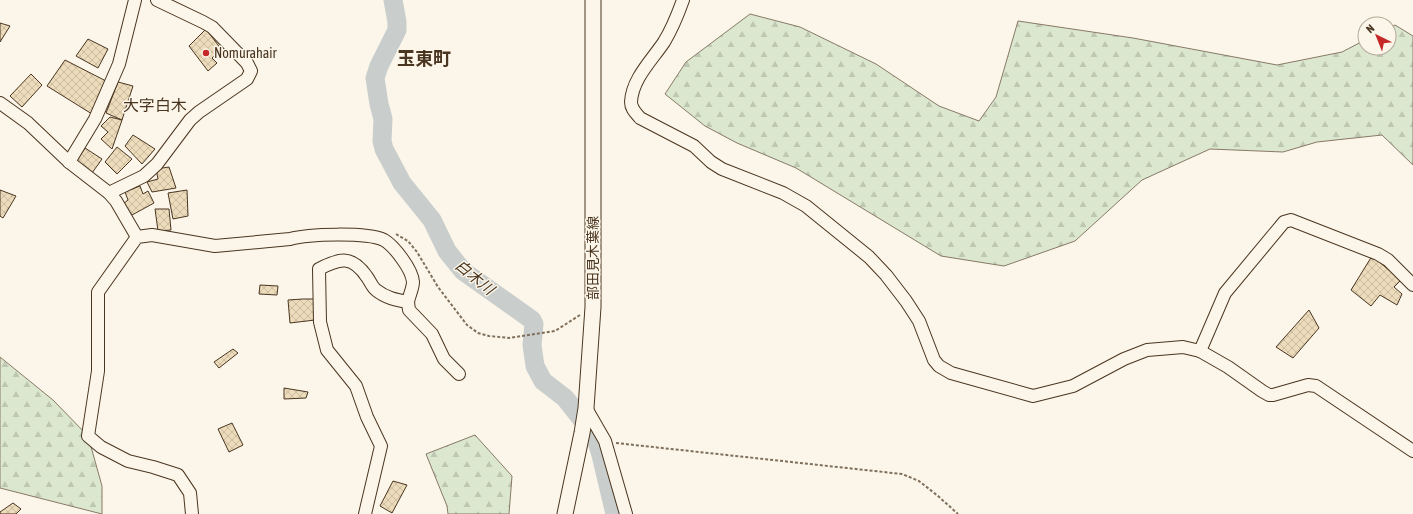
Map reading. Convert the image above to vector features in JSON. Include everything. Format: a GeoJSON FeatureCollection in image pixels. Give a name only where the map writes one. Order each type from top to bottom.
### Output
{"type":"FeatureCollection","features":[{"type":"Feature","properties":{"kind":"main road","name":"部田見木葉線"},"geometry":{"type":"LineString","coordinates":[[565,514],[586,411],[593,307],[593,0]]}},
{"type":"Feature","properties":{"kind":"street"},"geometry":{"type":"LineString","coordinates":[[69,162],[95,119],[120,64],[135,0]]}},
{"type":"Feature","properties":{"kind":"street"},"geometry":{"type":"LineString","coordinates":[[109,193],[144,176],[157,164],[190,120],[199,112],[247,79],[251,72],[247,63],[212,27],[157,0]]}},
{"type":"Feature","properties":{"kind":"street"},"geometry":{"type":"LineString","coordinates":[[683,0],[679,13],[664,42],[645,68],[634,90],[631,103],[634,111],[640,118],[694,146],[711,162],[722,169],[783,193],[806,206],[869,257],[906,300],[919,321],[931,356],[939,366],[952,373],[1034,396],[1073,386],[1124,359],[1147,350],[1183,347],[1200,351],[1228,367],[1269,395],[1308,385],[1316,386],[1413,451]]}},
{"type":"Feature","properties":{"kind":"street"},"geometry":{"type":"LineString","coordinates":[[0,103],[28,123],[69,162],[109,193],[116,200],[137,237]]}},
{"type":"Feature","properties":{"kind":"street"},"geometry":{"type":"LineString","coordinates":[[1200,351],[1225,293],[1284,222],[1291,220],[1378,254],[1388,260],[1413,285]]}},
{"type":"Feature","properties":{"kind":"street"},"geometry":{"type":"LineString","coordinates":[[192,514],[190,493],[178,475],[153,467],[128,462],[101,447],[88,436],[98,371],[98,292],[137,237],[152,235],[215,246],[290,239],[296,237],[331,235],[368,235],[384,241],[402,258],[411,272],[413,283],[408,302],[409,310],[432,334],[444,359],[459,374]]}},
{"type":"Feature","properties":{"kind":"street"},"geometry":{"type":"LineString","coordinates":[[365,514],[381,446],[367,417],[356,386],[327,350],[320,322],[319,269],[335,261],[346,260],[358,265],[367,276],[374,289],[387,298],[408,302]]}},
{"type":"Feature","properties":{"kind":"street"},"geometry":{"type":"LineString","coordinates":[[586,411],[605,441],[626,514]]}},
{"type":"Feature","properties":{"kind":"path"},"geometry":{"type":"LineString","coordinates":[[392,231],[408,241],[417,252],[438,287],[467,325],[478,333],[489,336],[509,338],[554,331],[593,307]]}},
{"type":"Feature","properties":{"kind":"path"},"geometry":{"type":"LineString","coordinates":[[605,441],[902,474],[920,481],[958,514]]}},
{"type":"Feature","properties":{"kind":"green space"},"geometry":{"type":"Polygon","coordinates":[[[750,14],[800,27],[876,64],[939,106],[979,121],[996,97],[1018,21],[1133,38],[1277,65],[1342,52],[1357,44],[1357,56],[1397,56],[1397,26],[1413,36],[1413,165],[1382,135],[1317,142],[1283,152],[1210,149],[1142,180],[1075,241],[1004,266],[941,256],[796,168],[737,143],[705,126],[665,94],[686,62],[750,14]]]}},
{"type":"Feature","properties":{"kind":"green space"},"geometry":{"type":"Polygon","coordinates":[[[0,357],[53,400],[88,436],[102,486],[102,514],[0,488],[0,357]]]}},
{"type":"Feature","properties":{"kind":"green space"},"geometry":{"type":"Polygon","coordinates":[[[475,435],[512,476],[509,514],[448,514],[447,506],[426,454],[475,435]]]}},
{"type":"Feature","properties":{"kind":"building"},"geometry":{"type":"Polygon","coordinates":[[[0,23],[10,26],[0,42],[0,23]]]}},
{"type":"Feature","properties":{"kind":"building","name":"Nomurahair"},"geometry":{"type":"Polygon","coordinates":[[[206,29],[221,49],[212,58],[217,63],[208,71],[189,46],[206,29]]]}},
{"type":"Feature","properties":{"kind":"building"},"geometry":{"type":"Polygon","coordinates":[[[88,39],[108,49],[98,68],[76,56],[88,39]]]}},
{"type":"Feature","properties":{"kind":"building"},"geometry":{"type":"Polygon","coordinates":[[[65,60],[106,81],[92,114],[47,86],[65,60]]]}},
{"type":"Feature","properties":{"kind":"building"},"geometry":{"type":"Polygon","coordinates":[[[31,74],[42,85],[22,107],[10,96],[31,74]]]}},
{"type":"Feature","properties":{"kind":"building"},"geometry":{"type":"Polygon","coordinates":[[[118,82],[133,86],[122,120],[106,113],[118,82]]]}},
{"type":"Feature","properties":{"kind":"building"},"geometry":{"type":"Polygon","coordinates":[[[110,117],[122,120],[112,149],[101,139],[108,132],[101,126],[110,117]]]}},
{"type":"Feature","properties":{"kind":"building"},"geometry":{"type":"Polygon","coordinates":[[[133,135],[155,149],[142,164],[125,146],[133,135]]]}},
{"type":"Feature","properties":{"kind":"building"},"geometry":{"type":"Polygon","coordinates":[[[117,147],[132,159],[117,174],[105,162],[117,147]]]}},
{"type":"Feature","properties":{"kind":"building"},"geometry":{"type":"Polygon","coordinates":[[[85,148],[102,159],[92,173],[76,162],[85,148]]]}},
{"type":"Feature","properties":{"kind":"building"},"geometry":{"type":"Polygon","coordinates":[[[169,167],[176,188],[152,192],[147,182],[158,179],[156,169],[169,167]]]}},
{"type":"Feature","properties":{"kind":"building"},"geometry":{"type":"Polygon","coordinates":[[[140,186],[143,194],[148,191],[154,203],[132,215],[123,204],[128,200],[125,192],[140,186]]]}},
{"type":"Feature","properties":{"kind":"building"},"geometry":{"type":"Polygon","coordinates":[[[0,190],[16,196],[3,218],[0,216],[0,190]]]}},
{"type":"Feature","properties":{"kind":"building"},"geometry":{"type":"Polygon","coordinates":[[[187,190],[188,216],[173,219],[168,193],[187,190]]]}},
{"type":"Feature","properties":{"kind":"building"},"geometry":{"type":"Polygon","coordinates":[[[155,209],[169,209],[171,230],[158,231],[155,209]]]}},
{"type":"Feature","properties":{"kind":"building"},"geometry":{"type":"Polygon","coordinates":[[[1372,256],[1401,280],[1394,287],[1402,294],[1397,305],[1380,295],[1371,306],[1351,290],[1372,256]]]}},
{"type":"Feature","properties":{"kind":"building"},"geometry":{"type":"Polygon","coordinates":[[[260,285],[278,286],[277,295],[259,294],[260,285]]]}},
{"type":"Feature","properties":{"kind":"building"},"geometry":{"type":"Polygon","coordinates":[[[316,299],[315,320],[290,323],[288,300],[316,299]]]}},
{"type":"Feature","properties":{"kind":"building"},"geometry":{"type":"Polygon","coordinates":[[[1309,310],[1319,328],[1293,358],[1276,347],[1309,310]]]}},
{"type":"Feature","properties":{"kind":"building"},"geometry":{"type":"Polygon","coordinates":[[[233,349],[238,353],[219,368],[214,362],[233,349]]]}},
{"type":"Feature","properties":{"kind":"building"},"geometry":{"type":"Polygon","coordinates":[[[284,388],[308,392],[306,398],[284,399],[284,388]]]}},
{"type":"Feature","properties":{"kind":"building"},"geometry":{"type":"Polygon","coordinates":[[[232,423],[243,445],[229,452],[218,429],[232,423]]]}},
{"type":"Feature","properties":{"kind":"building"},"geometry":{"type":"Polygon","coordinates":[[[393,481],[407,485],[392,513],[380,506],[393,481]]]}},
{"type":"Feature","properties":{"kind":"building"},"geometry":{"type":"Polygon","coordinates":[[[13,503],[21,509],[16,514],[0,514],[0,512],[13,503]]]}},
{"type":"Feature","properties":{"kind":"waterway","name":"白木川"},"geometry":{"type":"LineString","coordinates":[[393,0],[397,30],[379,66],[375,78],[383,119],[382,141],[384,149],[402,183],[432,220],[447,251],[463,271],[532,320],[534,324],[532,345],[535,366],[543,381],[565,398],[595,436],[615,514]]}},
{"type":"Feature","properties":{"kind":"place","name":"Nomurahair"},"geometry":{"type":"Point","coordinates":[206,53]}},
{"type":"Feature","properties":{"kind":"district","name":"玉東町"},"geometry":{"type":"Point","coordinates":[424,58]}},
{"type":"Feature","properties":{"kind":"district","name":"大字白木"},"geometry":{"type":"Point","coordinates":[155,105]}}]}
